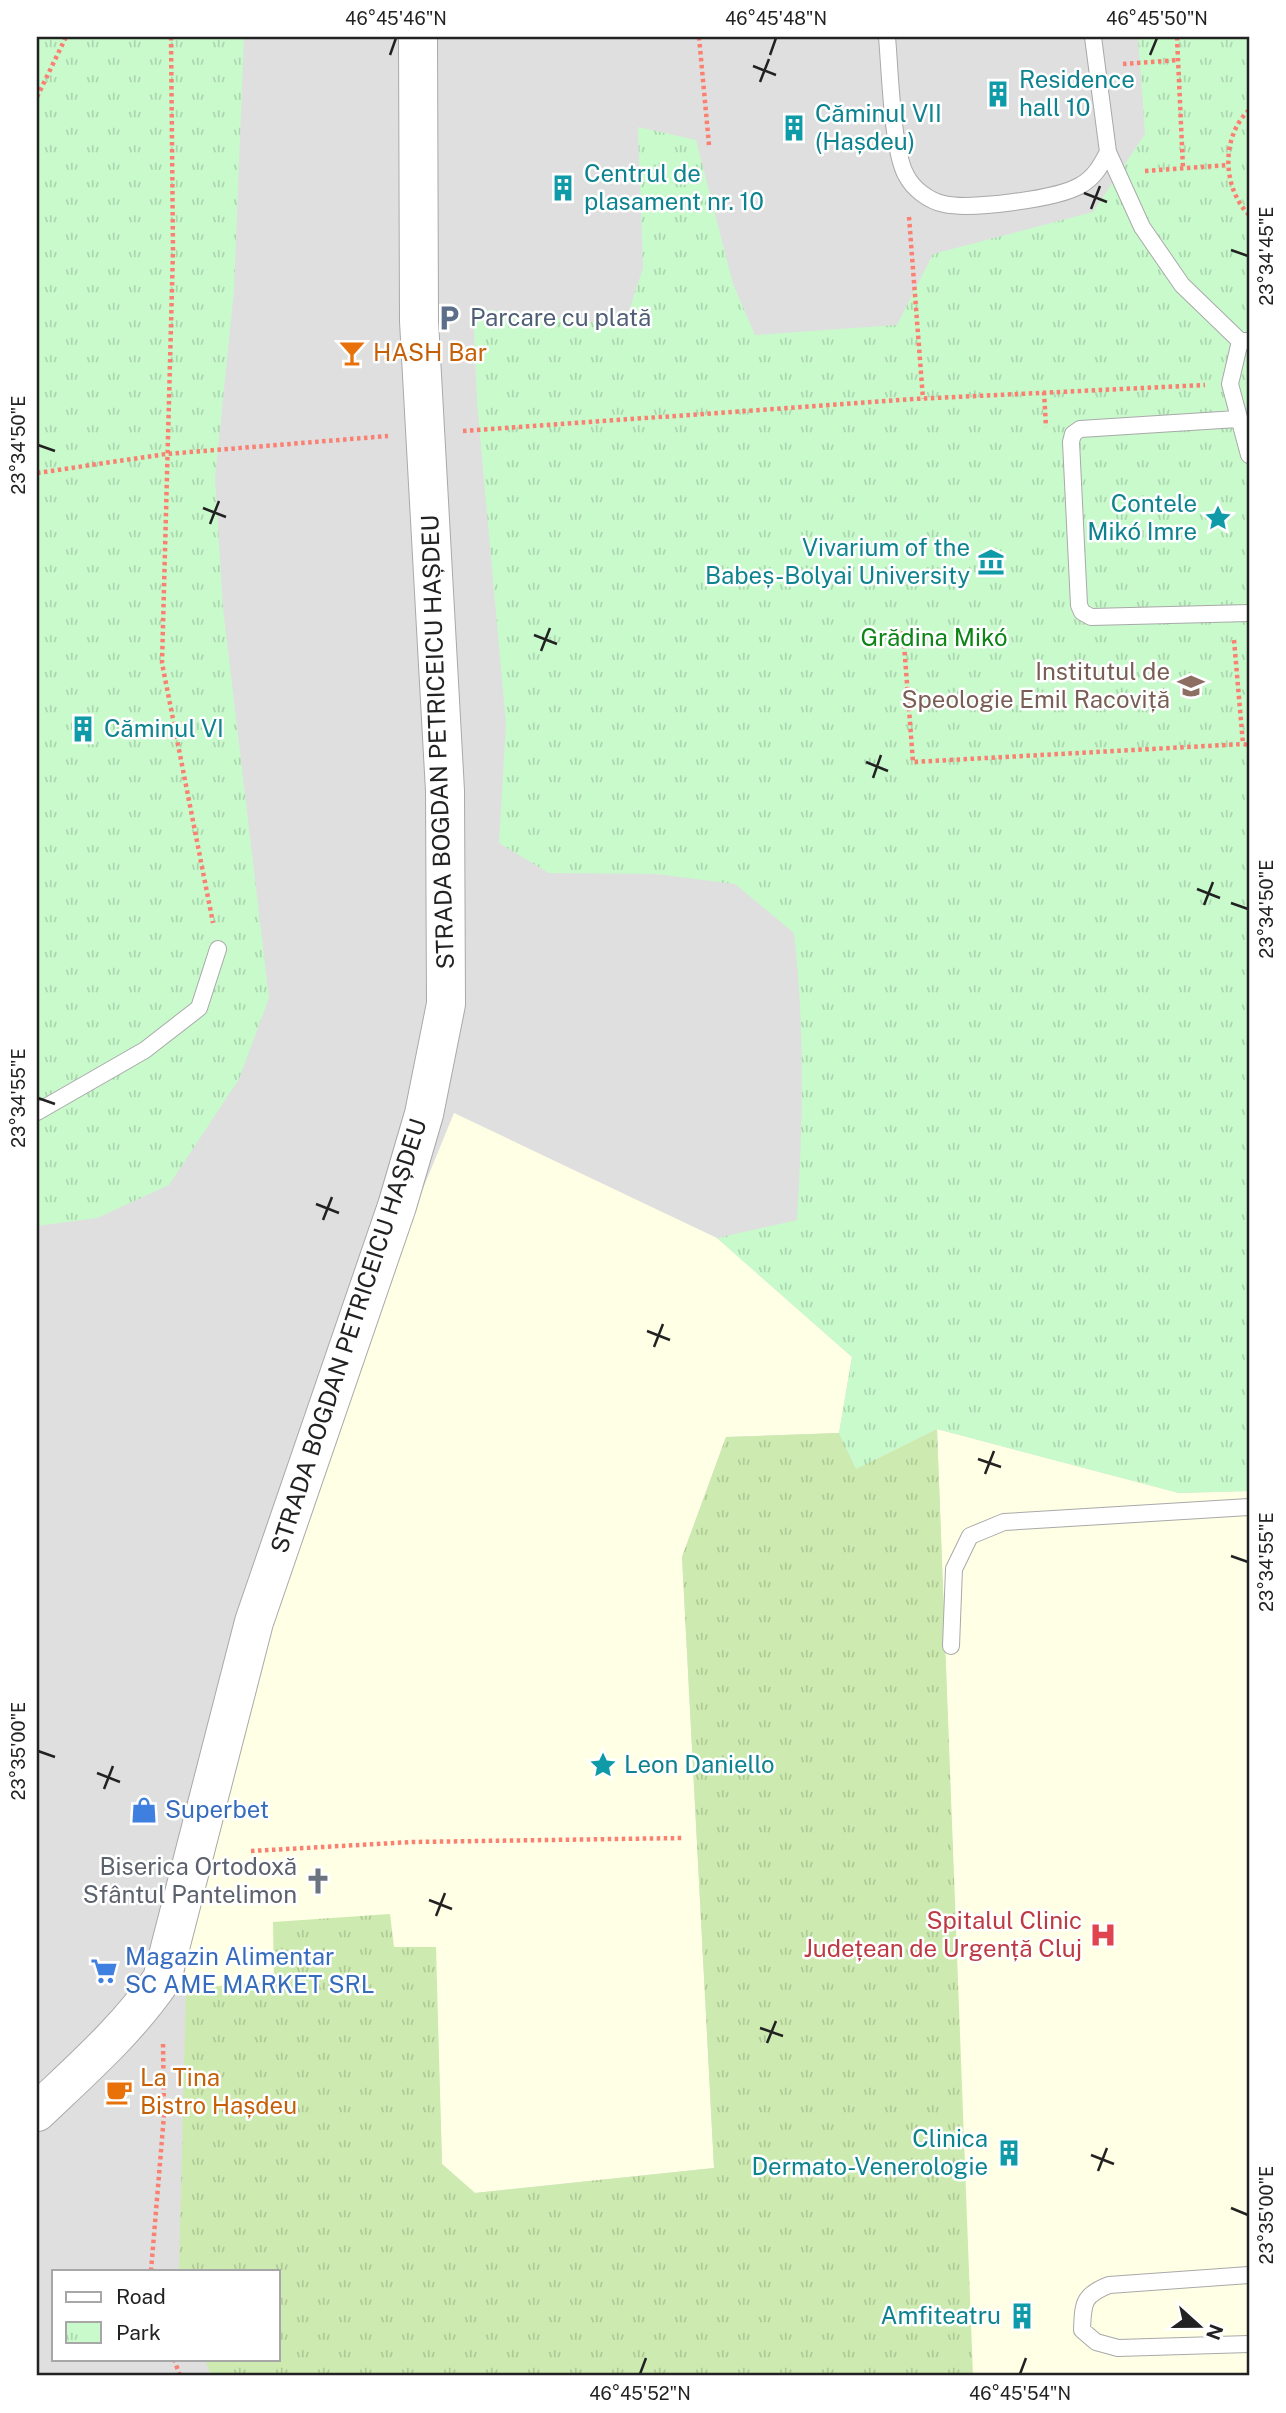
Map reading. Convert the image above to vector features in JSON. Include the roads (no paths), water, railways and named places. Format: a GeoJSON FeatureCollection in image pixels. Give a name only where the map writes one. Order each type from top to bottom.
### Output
{"type":"FeatureCollection","features":[{"type":"Feature","properties":{"kind":"street","name":"STRADA BOGDAN PETRICEICU HAȘDEU"},"geometry":{"type":"LineString","coordinates":[[37,2112],[115,2038],[141,2010],[162,1979],[254,1622],[397,1206],[424,1114],[444,1016],[448,919],[445,790],[417,225],[418,37]]}},
{"type":"Feature","properties":{"kind":"lane"},"geometry":{"type":"LineString","coordinates":[[887,37],[895,127],[905,175],[922,194],[943,204],[1059,195],[1078,187],[1099,168],[1108,152]]}},
{"type":"Feature","properties":{"kind":"lane"},"geometry":{"type":"LineString","coordinates":[[1093,37],[1099,65],[1108,152],[1142,227],[1158,254],[1182,285],[1245,341],[1230,384],[1237,419],[1249,455]]}},
{"type":"Feature","properties":{"kind":"lane"},"geometry":{"type":"LineString","coordinates":[[1237,419],[1080,429],[1073,434],[1071,442],[1079,605],[1082,612],[1091,617],[1249,613]]}},
{"type":"Feature","properties":{"kind":"lane"},"geometry":{"type":"LineString","coordinates":[[37,1112],[145,1050],[199,1008],[218,949]]}},
{"type":"Feature","properties":{"kind":"lane"},"geometry":{"type":"LineString","coordinates":[[951,1646],[954,1569],[970,1536],[1004,1522],[1249,1507]]}},
{"type":"Feature","properties":{"kind":"lane"},"geometry":{"type":"LineString","coordinates":[[1249,2275],[1109,2286],[1091,2292],[1083,2306],[1082,2330],[1096,2342],[1118,2348],[1249,2344]]}},
{"type":"Feature","properties":{"kind":"place","name":"Residence hall 10"},"geometry":{"type":"Point","coordinates":[998,94]}},
{"type":"Feature","properties":{"kind":"place","name":"Căminul VII (Hașdeu)"},"geometry":{"type":"Point","coordinates":[794,128]}},
{"type":"Feature","properties":{"kind":"place","name":"Centrul de plasament nr. 10"},"geometry":{"type":"Point","coordinates":[563,188]}},
{"type":"Feature","properties":{"kind":"place","name":"Parcare cu plată"},"geometry":{"type":"Point","coordinates":[449,318]}},
{"type":"Feature","properties":{"kind":"place","name":"HASH Bar"},"geometry":{"type":"Point","coordinates":[352,353]}},
{"type":"Feature","properties":{"kind":"place","name":"Contele Mikó Imre"},"geometry":{"type":"Point","coordinates":[1218,518]}},
{"type":"Feature","properties":{"kind":"place","name":"Vivarium of the Babeș-Bolyai University"},"geometry":{"type":"Point","coordinates":[991,562]}},
{"type":"Feature","properties":{"kind":"place","name":"Institutul de Speologie Emil Racoviță"},"geometry":{"type":"Point","coordinates":[1191,686]}},
{"type":"Feature","properties":{"kind":"place","name":"Căminul VI"},"geometry":{"type":"Point","coordinates":[83,729]}},
{"type":"Feature","properties":{"kind":"place","name":"Leon Daniello"},"geometry":{"type":"Point","coordinates":[603,1765]}},
{"type":"Feature","properties":{"kind":"place","name":"Superbet"},"geometry":{"type":"Point","coordinates":[144,1810]}},
{"type":"Feature","properties":{"kind":"place","name":"Biserica Ortodoxă Sfântul Pantelimon"},"geometry":{"type":"Point","coordinates":[318,1881]}},
{"type":"Feature","properties":{"kind":"place","name":"Spitalul Clinic Județean de Urgență Cluj"},"geometry":{"type":"Point","coordinates":[1103,1935]}},
{"type":"Feature","properties":{"kind":"place","name":"Magazin Alimentar SC AME MARKET SRL"},"geometry":{"type":"Point","coordinates":[104,1971]}},
{"type":"Feature","properties":{"kind":"place","name":"La Tina Bistro Hașdeu"},"geometry":{"type":"Point","coordinates":[119,2092]}},
{"type":"Feature","properties":{"kind":"place","name":"Clinica Dermato-Venerologie"},"geometry":{"type":"Point","coordinates":[1009,2153]}},
{"type":"Feature","properties":{"kind":"place","name":"Amfiteatru"},"geometry":{"type":"Point","coordinates":[1022,2316]}},
{"type":"Feature","properties":{"kind":"park label","name":"Grădina Mikó"},"geometry":{"type":"Point","coordinates":[934,638]}}]}
